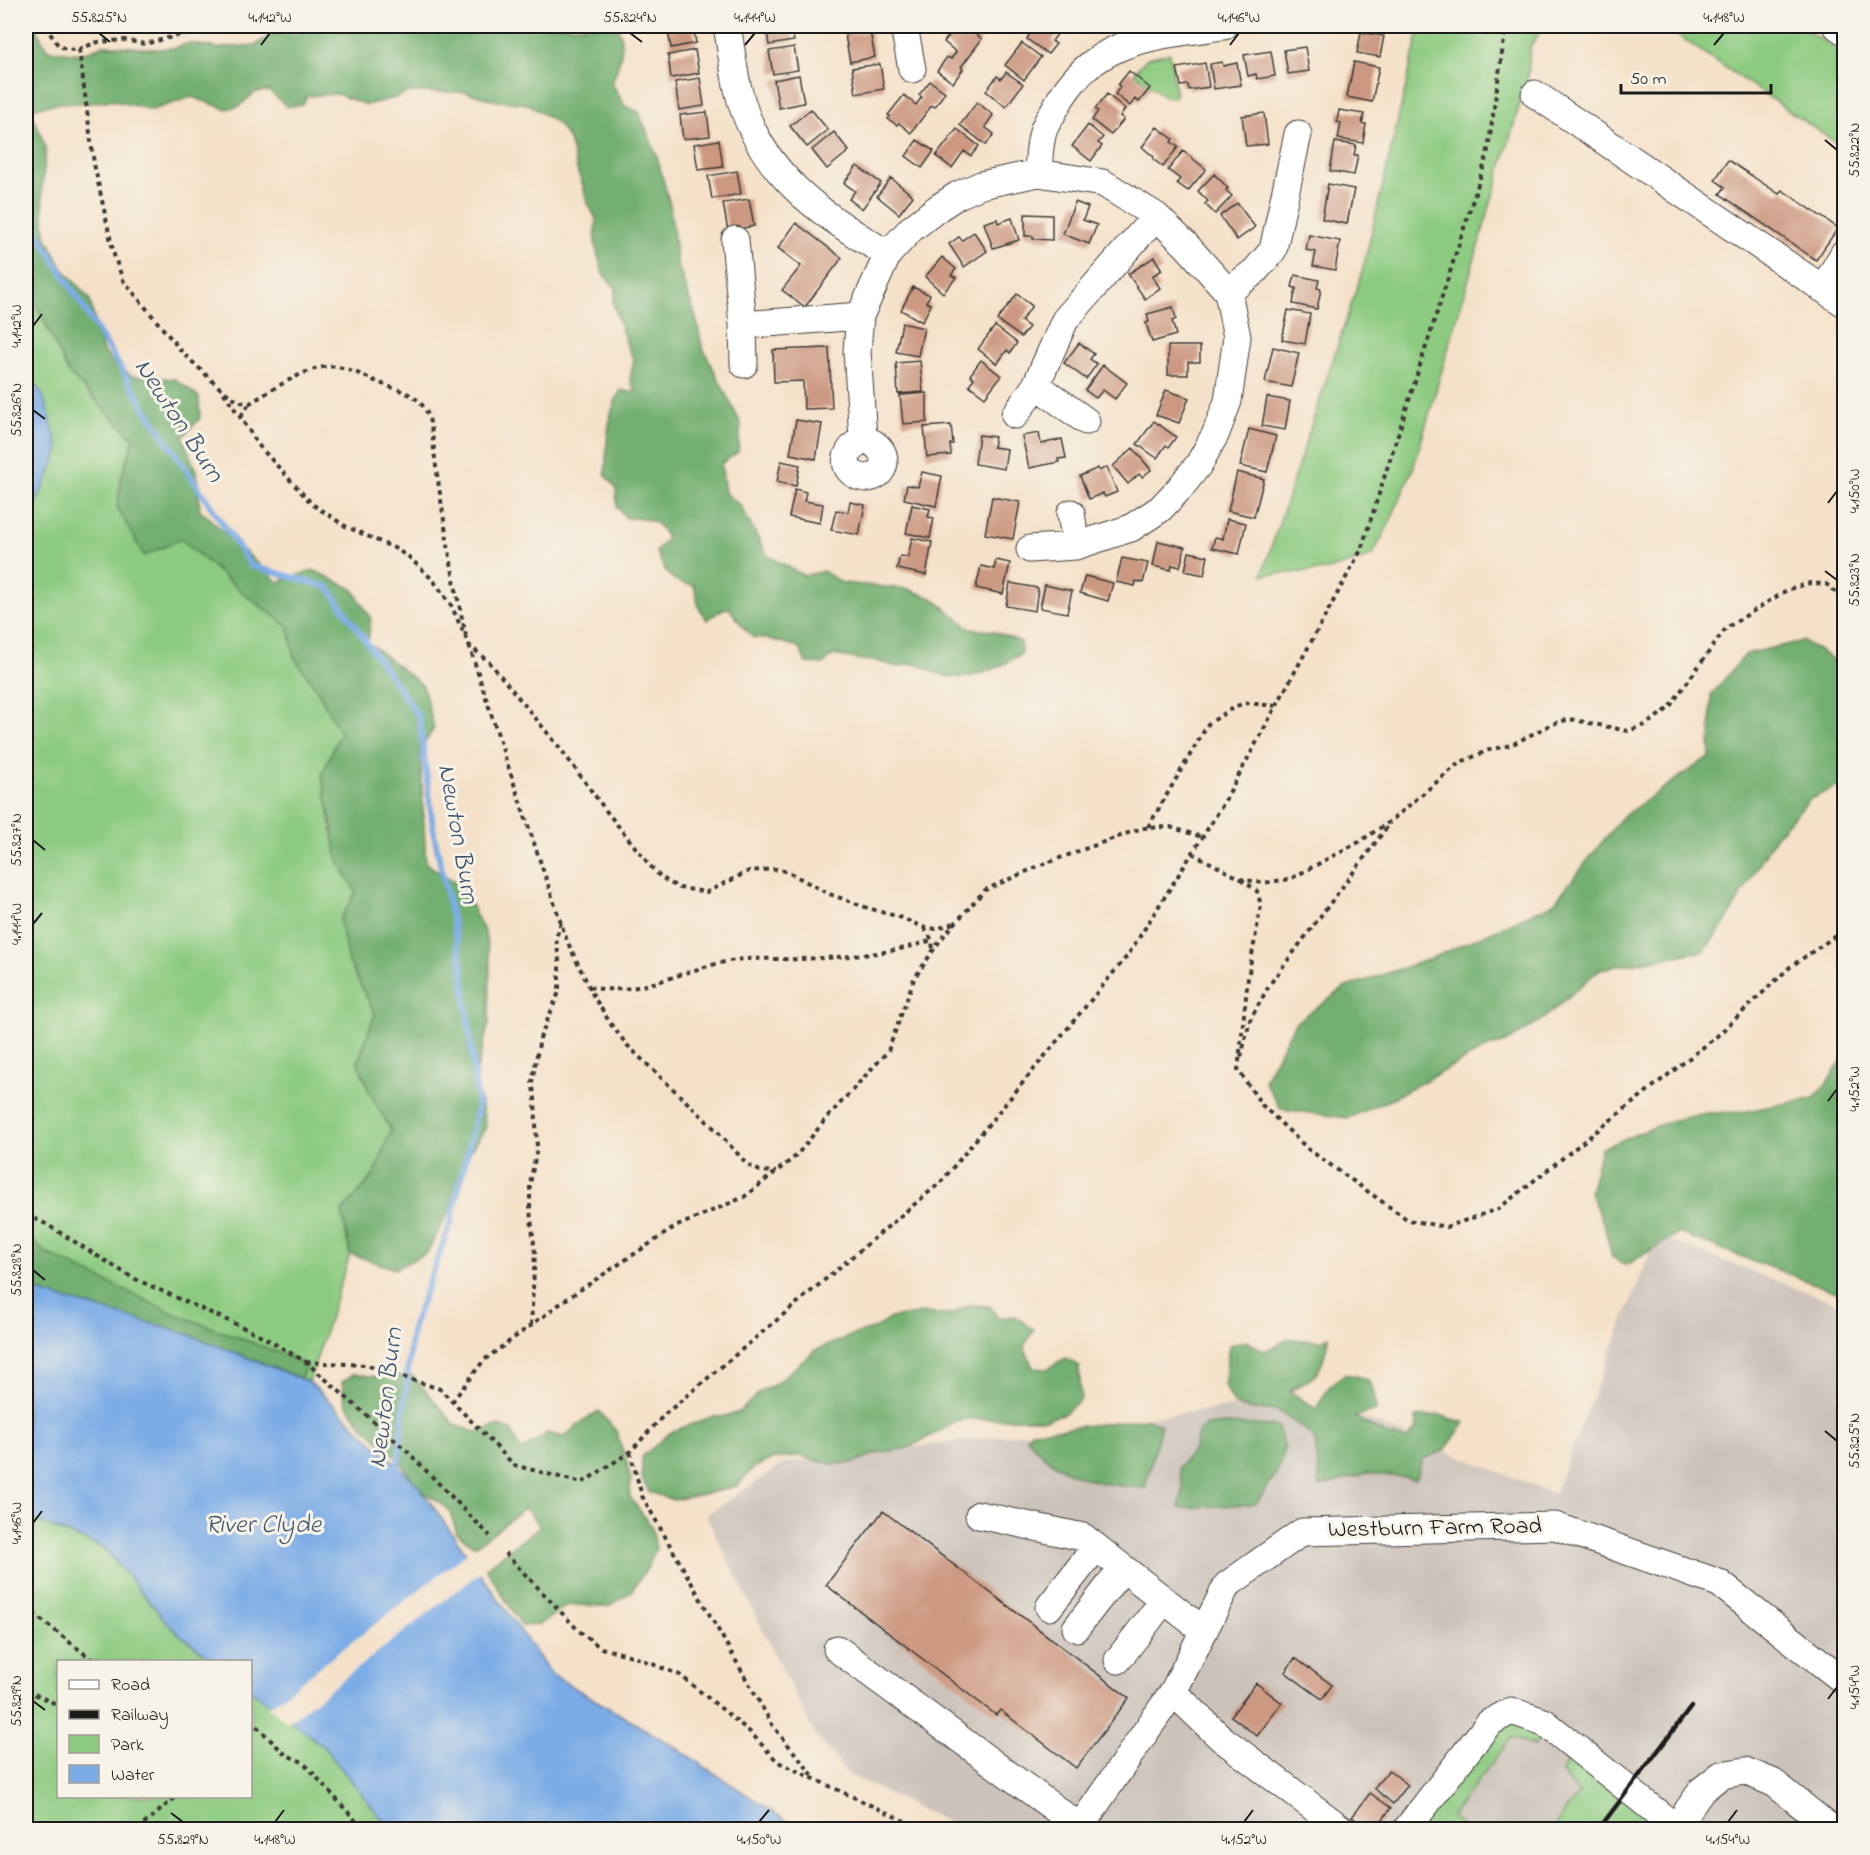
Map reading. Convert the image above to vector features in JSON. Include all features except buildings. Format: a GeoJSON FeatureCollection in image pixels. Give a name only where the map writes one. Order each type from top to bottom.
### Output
{"type":"FeatureCollection","features":[{"type":"Feature","properties":{"kind":"street"},"geometry":{"type":"LineString","coordinates":[[727,26],[738,90],[752,130],[772,161],[799,192],[824,214],[888,254]]}},
{"type":"Feature","properties":{"kind":"street"},"geometry":{"type":"LineString","coordinates":[[909,26],[912,69]]}},
{"type":"Feature","properties":{"kind":"street"},"geometry":{"type":"LineString","coordinates":[[1038,173],[1043,132],[1064,92],[1087,65],[1118,47],[1154,36],[1224,26]]}},
{"type":"Feature","properties":{"kind":"street"},"geometry":{"type":"LineString","coordinates":[[1837,26],[1845,31]]}},
{"type":"Feature","properties":{"kind":"street"},"geometry":{"type":"LineString","coordinates":[[1535,94],[1834,296],[1845,253]]}},
{"type":"Feature","properties":{"kind":"street"},"geometry":{"type":"LineString","coordinates":[[1228,292],[1256,271],[1273,249],[1298,134]]}},
{"type":"Feature","properties":{"kind":"street"},"geometry":{"type":"LineString","coordinates":[[863,438],[857,351],[860,316],[888,254],[911,229],[958,195],[981,185],[1038,173],[1103,183],[1156,216],[1186,245],[1228,292],[1237,337],[1228,401],[1216,433],[1199,464],[1160,509],[1131,528],[1076,546],[1030,549]]}},
{"type":"Feature","properties":{"kind":"street"},"geometry":{"type":"LineString","coordinates":[[1015,415],[1036,386],[1065,320],[1156,216]]}},
{"type":"Feature","properties":{"kind":"street"},"geometry":{"type":"LineString","coordinates":[[735,240],[743,325],[744,364]]}},
{"type":"Feature","properties":{"kind":"street"},"geometry":{"type":"LineString","coordinates":[[743,325],[860,316]]}},
{"type":"Feature","properties":{"kind":"street"},"geometry":{"type":"LineString","coordinates":[[1036,386],[1086,421]]}},
{"type":"Feature","properties":{"kind":"street"},"geometry":{"type":"LineString","coordinates":[[1071,513],[1076,546]]}},
{"type":"Feature","properties":{"kind":"street"},"geometry":{"type":"LineString","coordinates":[[980,1515],[1083,1537],[1204,1631]]}},
{"type":"Feature","properties":{"kind":"street","name":"Westburn Farm Road"},"geometry":{"type":"LineString","coordinates":[[837,1648],[1080,1827],[1173,1692],[1227,1585],[1302,1532],[1555,1526],[1719,1583],[1845,1681]]}},
{"type":"Feature","properties":{"kind":"street"},"geometry":{"type":"LineString","coordinates":[[1049,1607],[1096,1547]]}},
{"type":"Feature","properties":{"kind":"street"},"geometry":{"type":"LineString","coordinates":[[1076,1628],[1123,1568]]}},
{"type":"Feature","properties":{"kind":"street"},"geometry":{"type":"LineString","coordinates":[[1118,1660],[1164,1600]]}},
{"type":"Feature","properties":{"kind":"street"},"geometry":{"type":"LineString","coordinates":[[1173,1692],[1221,1738],[1343,1830]]}},
{"type":"Feature","properties":{"kind":"street"},"geometry":{"type":"LineString","coordinates":[[1406,1830],[1489,1723],[1511,1711],[1544,1722],[1674,1828],[1702,1790],[1721,1775],[1745,1771],[1774,1783],[1833,1830]]}},
{"type":"Feature","properties":{"kind":"path"},"geometry":{"type":"LineString","coordinates":[[45,26],[58,45],[67,50],[79,49],[98,42],[124,40],[145,44],[214,26]]}},
{"type":"Feature","properties":{"kind":"path"},"geometry":{"type":"LineString","coordinates":[[306,1362],[366,1365],[440,1389],[514,1465],[582,1483],[630,1452],[664,1414],[941,1182],[1128,955],[1222,806],[1361,550],[1486,156],[1506,26]]}},
{"type":"Feature","properties":{"kind":"path"},"geometry":{"type":"LineString","coordinates":[[79,49],[94,164],[114,255],[123,280],[182,352],[222,390],[239,402],[250,403]]}},
{"type":"Feature","properties":{"kind":"path"},"geometry":{"type":"LineString","coordinates":[[241,416],[250,403],[313,369],[335,366],[354,371],[405,392],[421,404],[430,420],[444,520],[469,645],[567,941],[589,987],[612,1026],[628,1046],[715,1129],[748,1165],[760,1171],[776,1172]]}},
{"type":"Feature","properties":{"kind":"path"},"geometry":{"type":"LineString","coordinates":[[222,390],[260,447],[312,504],[345,526],[394,548],[422,569],[443,592],[469,645],[490,663],[560,748],[647,863],[668,882],[694,892],[707,892],[749,871],[776,869],[788,872],[829,894],[923,927],[936,929],[957,922]]}},
{"type":"Feature","properties":{"kind":"path"},"geometry":{"type":"LineString","coordinates":[[1241,879],[1263,883],[1290,879],[1359,842],[1392,820],[1459,763],[1520,741],[1552,724],[1570,719],[1628,731],[1645,725],[1668,709],[1726,628],[1787,590],[1810,583],[1826,584],[1845,598]]}},
{"type":"Feature","properties":{"kind":"path"},"geometry":{"type":"LineString","coordinates":[[1148,827],[1208,724],[1236,706],[1247,703],[1276,706]]}},
{"type":"Feature","properties":{"kind":"path"},"geometry":{"type":"LineString","coordinates":[[1238,1070],[1250,1020],[1270,984],[1392,820]]}},
{"type":"Feature","properties":{"kind":"path"},"geometry":{"type":"LineString","coordinates":[[452,1402],[484,1360],[568,1298],[675,1227],[744,1197],[796,1155],[888,1051],[914,980],[933,951],[986,890],[1041,865],[1142,828],[1170,827],[1202,837]]}},
{"type":"Feature","properties":{"kind":"path"},"geometry":{"type":"LineString","coordinates":[[1192,853],[1241,879],[1257,891],[1261,905],[1259,927],[1248,978],[1238,1070],[1262,1105],[1308,1149],[1408,1220],[1446,1227],[1498,1209],[1716,1037],[1790,967],[1845,930]]}},
{"type":"Feature","properties":{"kind":"path"},"geometry":{"type":"LineString","coordinates":[[531,1326],[535,1252],[530,1193],[537,1148],[532,1082],[540,1038],[559,992],[556,938],[561,921]]}},
{"type":"Feature","properties":{"kind":"path"},"geometry":{"type":"LineString","coordinates":[[923,927],[932,940],[933,951]]}},
{"type":"Feature","properties":{"kind":"path"},"geometry":{"type":"LineString","coordinates":[[589,987],[608,991],[644,986],[736,960],[801,959],[873,954],[904,950],[932,940]]}},
{"type":"Feature","properties":{"kind":"path"},"geometry":{"type":"LineString","coordinates":[[26,1215],[46,1224],[133,1278],[260,1335],[306,1362],[406,1450],[490,1536]]}},
{"type":"Feature","properties":{"kind":"path"},"geometry":{"type":"LineString","coordinates":[[630,1452],[642,1496],[773,1726],[816,1779]]}},
{"type":"Feature","properties":{"kind":"path"},"geometry":{"type":"LineString","coordinates":[[505,1553],[579,1630],[601,1648],[632,1656],[680,1675],[750,1732],[778,1762],[924,1830]]}},
{"type":"Feature","properties":{"kind":"path"},"geometry":{"type":"LineString","coordinates":[[26,1608],[92,1660]]}},
{"type":"Feature","properties":{"kind":"path"},"geometry":{"type":"LineString","coordinates":[[26,1695],[32,1693],[57,1705]]}},
{"type":"Feature","properties":{"kind":"path"},"geometry":{"type":"LineString","coordinates":[[252,1722],[286,1755],[303,1762],[364,1830]]}},
{"type":"Feature","properties":{"kind":"path"},"geometry":{"type":"LineString","coordinates":[[137,1830],[176,1798]]}},
{"type":"Feature","properties":{"kind":"shaded area"},"geometry":{"type":"Polygon","coordinates":[[[1657,1236],[1844,1306],[1844,1829],[962,1829],[849,1775],[814,1733],[706,1515],[785,1463],[1232,1407],[1353,1414],[1554,1494],[1657,1236]]]}},
{"type":"Feature","properties":{"kind":"green space"},"geometry":{"type":"Polygon","coordinates":[[[26,26],[34,26],[48,50],[81,54],[104,45],[157,49],[174,48],[189,43],[219,48],[255,45],[273,34],[298,34],[311,26],[617,26],[622,47],[612,83],[625,106],[639,112],[656,154],[670,205],[677,263],[696,318],[702,346],[741,424],[738,452],[721,464],[725,493],[740,505],[767,555],[804,576],[823,571],[842,583],[908,589],[934,599],[970,629],[993,631],[1021,642],[1021,654],[996,668],[970,676],[951,677],[943,676],[919,665],[906,664],[898,667],[872,660],[833,655],[824,664],[806,663],[799,647],[765,638],[754,638],[729,608],[723,609],[707,620],[699,608],[694,585],[679,582],[669,576],[662,565],[656,551],[667,539],[664,532],[651,521],[626,518],[617,507],[616,488],[605,474],[608,430],[612,410],[621,390],[636,392],[630,380],[634,359],[628,349],[613,303],[616,288],[603,274],[595,245],[596,218],[587,203],[569,140],[558,124],[528,104],[492,100],[466,92],[409,92],[366,105],[337,94],[307,96],[303,104],[288,107],[269,91],[256,92],[239,106],[226,109],[192,97],[152,110],[111,100],[60,103],[30,109],[46,148],[42,190],[45,235],[63,269],[89,298],[103,351],[112,362],[132,376],[175,379],[199,397],[200,418],[183,437],[197,474],[200,510],[278,582],[313,570],[353,589],[371,619],[368,642],[423,686],[434,728],[420,750],[426,863],[462,887],[485,933],[490,962],[489,1023],[475,1077],[486,1127],[467,1157],[451,1207],[427,1253],[395,1269],[350,1254],[342,1211],[374,1175],[391,1130],[369,1091],[358,1062],[375,1014],[349,962],[340,920],[356,892],[338,860],[322,775],[340,733],[319,693],[294,657],[289,627],[243,593],[181,539],[144,556],[117,507],[121,479],[134,439],[68,372],[38,308],[26,298],[26,26]]]}},
{"type":"Feature","properties":{"kind":"green space"},"geometry":{"type":"Polygon","coordinates":[[[1420,26],[1544,26],[1530,47],[1528,76],[1413,469],[1388,526],[1372,556],[1328,570],[1262,575],[1363,269],[1420,26]]]}},
{"type":"Feature","properties":{"kind":"green space"},"geometry":{"type":"Polygon","coordinates":[[[1664,26],[1799,26],[1844,54],[1844,148],[1664,26]]]}},
{"type":"Feature","properties":{"kind":"green space"},"geometry":{"type":"Polygon","coordinates":[[[1170,53],[1176,97],[1167,98],[1134,73],[1147,58],[1170,53]]]}},
{"type":"Feature","properties":{"kind":"green space"},"geometry":{"type":"Polygon","coordinates":[[[26,298],[38,308],[68,372],[134,439],[121,479],[144,555],[181,539],[243,593],[289,627],[294,657],[319,693],[341,733],[322,775],[338,860],[356,892],[340,920],[349,962],[375,1014],[358,1062],[369,1091],[391,1130],[374,1175],[342,1211],[350,1254],[309,1382],[185,1333],[26,1288],[26,298]]]}},
{"type":"Feature","properties":{"kind":"green space"},"geometry":{"type":"Polygon","coordinates":[[[1803,641],[1844,666],[1844,784],[1810,799],[1775,837],[1725,923],[1704,951],[1600,969],[1543,1019],[1508,1041],[1488,1047],[1389,1100],[1348,1118],[1281,1109],[1264,1081],[1295,1023],[1346,987],[1430,959],[1553,904],[1622,817],[1710,756],[1711,695],[1746,654],[1803,641]]]}},
{"type":"Feature","properties":{"kind":"green space"},"geometry":{"type":"Polygon","coordinates":[[[1844,1057],[1844,1295],[1679,1233],[1627,1265],[1612,1257],[1604,1225],[1590,1193],[1601,1148],[1670,1121],[1706,1113],[1742,1112],[1814,1098],[1844,1057]]]}},
{"type":"Feature","properties":{"kind":"green space"},"geometry":{"type":"Polygon","coordinates":[[[26,1235],[46,1253],[173,1313],[288,1356],[307,1366],[300,1378],[185,1333],[26,1288],[26,1235]]]}},
{"type":"Feature","properties":{"kind":"green space"},"geometry":{"type":"Polygon","coordinates":[[[968,1305],[990,1306],[998,1318],[1015,1316],[1034,1330],[1024,1346],[1033,1368],[1047,1369],[1065,1358],[1079,1366],[1081,1399],[1065,1413],[1048,1419],[962,1419],[908,1448],[877,1453],[853,1463],[832,1464],[798,1456],[772,1459],[753,1468],[738,1485],[719,1491],[673,1500],[649,1492],[642,1479],[642,1457],[671,1432],[714,1416],[739,1412],[761,1391],[775,1384],[816,1350],[876,1328],[890,1318],[924,1313],[951,1315],[968,1305]]]}},
{"type":"Feature","properties":{"kind":"green space"},"geometry":{"type":"Polygon","coordinates":[[[1329,1337],[1318,1370],[1309,1380],[1290,1391],[1316,1409],[1329,1387],[1344,1374],[1366,1380],[1370,1383],[1374,1393],[1376,1410],[1354,1417],[1387,1435],[1407,1440],[1417,1427],[1416,1417],[1440,1415],[1465,1423],[1445,1450],[1423,1459],[1416,1479],[1367,1473],[1320,1487],[1315,1440],[1304,1429],[1277,1410],[1252,1410],[1235,1405],[1224,1385],[1229,1345],[1246,1341],[1265,1351],[1289,1339],[1321,1341],[1329,1337]]]}},
{"type":"Feature","properties":{"kind":"green space"},"geometry":{"type":"Polygon","coordinates":[[[353,1374],[380,1377],[413,1376],[455,1425],[476,1432],[497,1426],[511,1430],[521,1451],[547,1433],[564,1437],[599,1411],[616,1431],[631,1480],[630,1497],[652,1527],[656,1549],[648,1567],[630,1593],[609,1606],[568,1605],[539,1625],[522,1626],[486,1568],[540,1526],[525,1508],[477,1545],[472,1545],[457,1533],[449,1509],[417,1486],[398,1459],[363,1426],[345,1403],[342,1382],[353,1374]]]}},
{"type":"Feature","properties":{"kind":"green space"},"geometry":{"type":"Polygon","coordinates":[[[1148,1419],[1161,1425],[1145,1488],[1111,1485],[1064,1470],[1050,1461],[1027,1437],[1031,1431],[1148,1419]]]}},
{"type":"Feature","properties":{"kind":"green space"},"geometry":{"type":"Polygon","coordinates":[[[1225,1424],[1277,1426],[1285,1449],[1277,1472],[1256,1504],[1179,1508],[1183,1488],[1179,1467],[1194,1449],[1198,1432],[1205,1426],[1225,1424]]]}},
{"type":"Feature","properties":{"kind":"green space"},"geometry":{"type":"Polygon","coordinates":[[[26,1517],[104,1548],[172,1628],[213,1660],[57,1660],[57,1798],[252,1798],[252,1691],[323,1746],[390,1829],[26,1829],[26,1517]]]}},
{"type":"Feature","properties":{"kind":"green space"},"geometry":{"type":"Polygon","coordinates":[[[1489,1723],[1549,1726],[1534,1746],[1511,1738],[1451,1816],[1467,1829],[1406,1830],[1489,1723]]]}},
{"type":"Feature","properties":{"kind":"green space"},"geometry":{"type":"Polygon","coordinates":[[[1576,1746],[1674,1830],[1551,1830],[1579,1793],[1560,1772],[1576,1746]]]}},
{"type":"Feature","properties":{"kind":"water"},"geometry":{"type":"Polygon","coordinates":[[[26,372],[43,395],[59,450],[26,524],[26,372]]]}},
{"type":"Feature","properties":{"kind":"water","name":"River Clyde"},"geometry":{"type":"Polygon","coordinates":[[[26,1288],[185,1333],[309,1382],[418,1485],[551,1674],[670,1744],[799,1829],[390,1829],[323,1746],[252,1691],[252,1660],[213,1660],[172,1628],[104,1548],[26,1517],[26,1288]]]}},
{"type":"Feature","properties":{"kind":"pier"},"geometry":{"type":"Polygon","coordinates":[[[468,1552],[482,1571],[288,1722],[268,1707],[468,1552]]]}},
{"type":"Feature","properties":{"kind":"waterway","name":"Newton Burn"},"geometry":{"type":"LineString","coordinates":[[26,187],[37,232],[145,408],[251,566],[328,587],[419,717],[434,834],[462,966],[478,1107],[450,1225],[412,1329],[397,1475]]}},
{"type":"Feature","properties":{"kind":"railway"},"geometry":{"type":"LineString","coordinates":[[1598,1830],[1691,1707]]}}]}
